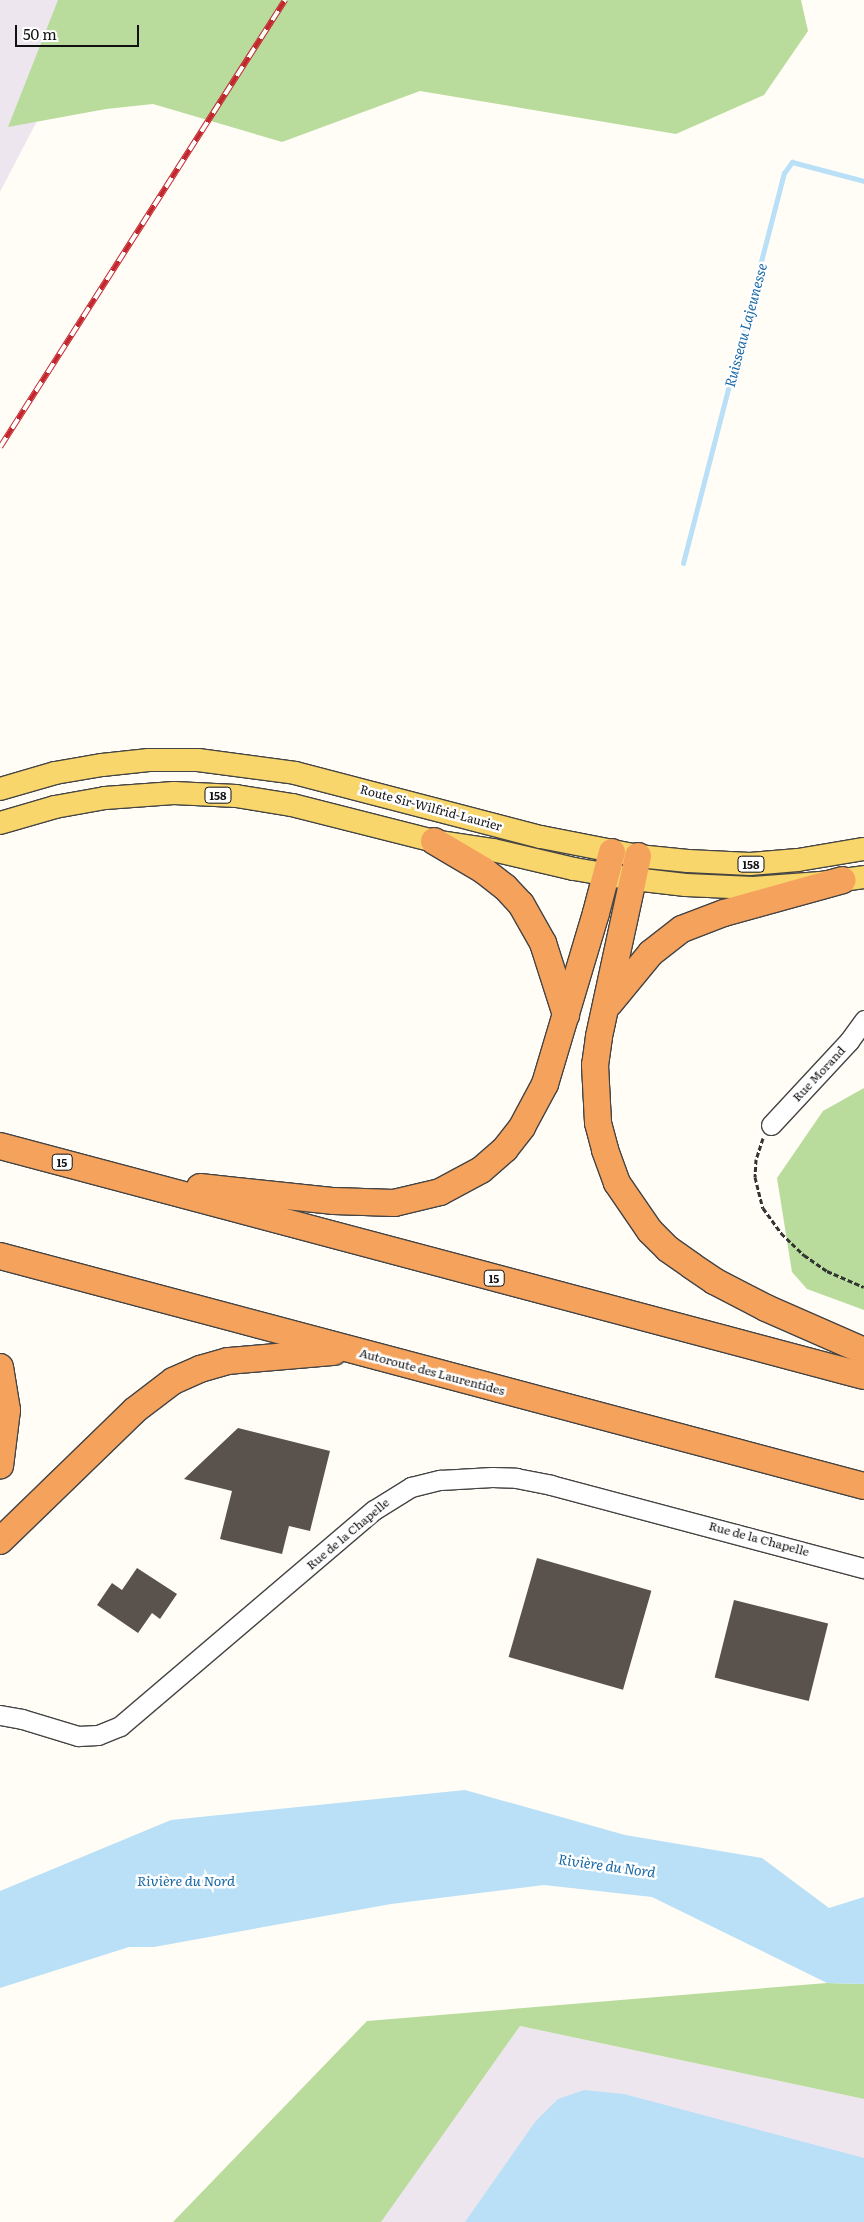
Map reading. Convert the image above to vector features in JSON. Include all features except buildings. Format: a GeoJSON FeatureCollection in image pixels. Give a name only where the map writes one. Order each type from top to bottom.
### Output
{"type":"FeatureCollection","features":[{"type":"Feature","properties":{"kind":"highway"},"geometry":{"type":"LineString","coordinates":[[434,841],[484,870],[505,887],[521,904],[544,943],[566,1015]]}},
{"type":"Feature","properties":{"kind":"highway"},"geometry":{"type":"LineString","coordinates":[[124,1179],[376,1204],[411,1201],[440,1192],[481,1170],[505,1149],[522,1127],[545,1084],[609,864]]}},
{"type":"Feature","properties":{"kind":"highway"},"geometry":{"type":"LineString","coordinates":[[636,868],[595,1065],[598,1123],[614,1175],[637,1215],[668,1249],[714,1281],[766,1308],[864,1351]]}},
{"type":"Feature","properties":{"kind":"highway"},"geometry":{"type":"LineString","coordinates":[[606,1009],[651,953],[682,929],[724,913],[854,879]]}},
{"type":"Feature","properties":{"kind":"highway","name":"15"},"geometry":{"type":"LineString","coordinates":[[0,1146],[864,1376]]}},
{"type":"Feature","properties":{"kind":"highway","name":"Autoroute des Laurentides"},"geometry":{"type":"LineString","coordinates":[[0,1256],[864,1486]]}},
{"type":"Feature","properties":{"kind":"highway"},"geometry":{"type":"LineString","coordinates":[[0,1541],[135,1410],[173,1381],[200,1369],[228,1361],[355,1351]]}},
{"type":"Feature","properties":{"kind":"highway"},"geometry":{"type":"LineString","coordinates":[[0,1367],[7,1410],[0,1466]]}},
{"type":"Feature","properties":{"kind":"main road","name":"Route Sir-Wilfrid-Laurier"},"geometry":{"type":"LineString","coordinates":[[0,789],[55,773],[102,765],[175,759],[220,762],[303,775],[541,837],[609,864]]}},
{"type":"Feature","properties":{"kind":"main road","name":"Route Sir-Wilfrid-Laurier"},"geometry":{"type":"LineString","coordinates":[[0,823],[55,807],[105,798],[194,794],[236,796],[272,801],[434,841],[636,868],[686,885],[753,888],[854,879]]}},
{"type":"Feature","properties":{"kind":"main road","name":"Route Sir-Wilfrid-Laurier"},"geometry":{"type":"LineString","coordinates":[[636,868],[688,861],[750,864],[806,859],[864,849]]}},
{"type":"Feature","properties":{"kind":"street","name":"Rue Morand"},"geometry":{"type":"LineString","coordinates":[[771,1125],[849,1041],[864,1020]]}},
{"type":"Feature","properties":{"kind":"street","name":"Rue de la Chapelle"},"geometry":{"type":"LineString","coordinates":[[0,1715],[22,1719],[78,1736],[88,1737],[108,1732],[132,1717],[386,1501],[411,1487],[440,1480],[492,1477],[542,1483],[864,1568]]}},
{"type":"Feature","properties":{"kind":"path"},"geometry":{"type":"LineString","coordinates":[[771,1125],[760,1142],[756,1159],[755,1177],[763,1208],[781,1234],[804,1255],[827,1271],[864,1288]]}},
{"type":"Feature","properties":{"kind":"shaded area"},"geometry":{"type":"Polygon","coordinates":[[[0,0],[100,0],[0,192],[0,0]]]}},
{"type":"Feature","properties":{"kind":"shaded area"},"geometry":{"type":"Polygon","coordinates":[[[520,2026],[864,2099],[864,2222],[379,2222],[520,2026]]]}},
{"type":"Feature","properties":{"kind":"green space"},"geometry":{"type":"Polygon","coordinates":[[[58,0],[801,0],[808,31],[764,95],[676,134],[420,91],[282,142],[153,104],[106,109],[8,127],[58,0]]]}},
{"type":"Feature","properties":{"kind":"green space"},"geometry":{"type":"Polygon","coordinates":[[[864,1088],[864,1310],[807,1289],[792,1272],[777,1178],[823,1111],[864,1088]]]}},
{"type":"Feature","properties":{"kind":"green space"},"geometry":{"type":"Polygon","coordinates":[[[827,1983],[864,1984],[864,2099],[520,2026],[381,2222],[173,2222],[367,2021],[827,1983]]]}},
{"type":"Feature","properties":{"kind":"water","name":"Rivière du Nord"},"geometry":{"type":"Polygon","coordinates":[[[465,1790],[625,1835],[762,1858],[829,1908],[864,1897],[864,1984],[827,1983],[652,1897],[544,1885],[391,1904],[154,1947],[129,1947],[0,1988],[0,1891],[171,1820],[465,1790]]]}},
{"type":"Feature","properties":{"kind":"water"},"geometry":{"type":"Polygon","coordinates":[[[584,2090],[624,2094],[864,2158],[864,2222],[465,2222],[535,2122],[558,2099],[584,2090]]]}},
{"type":"Feature","properties":{"kind":"waterway","name":"Ruisseau Lajeunesse"},"geometry":{"type":"LineString","coordinates":[[683,563],[784,173],[792,162],[864,181]]}},
{"type":"Feature","properties":{"kind":"railway"},"geometry":{"type":"LineString","coordinates":[[0,447],[285,0]]}}]}
